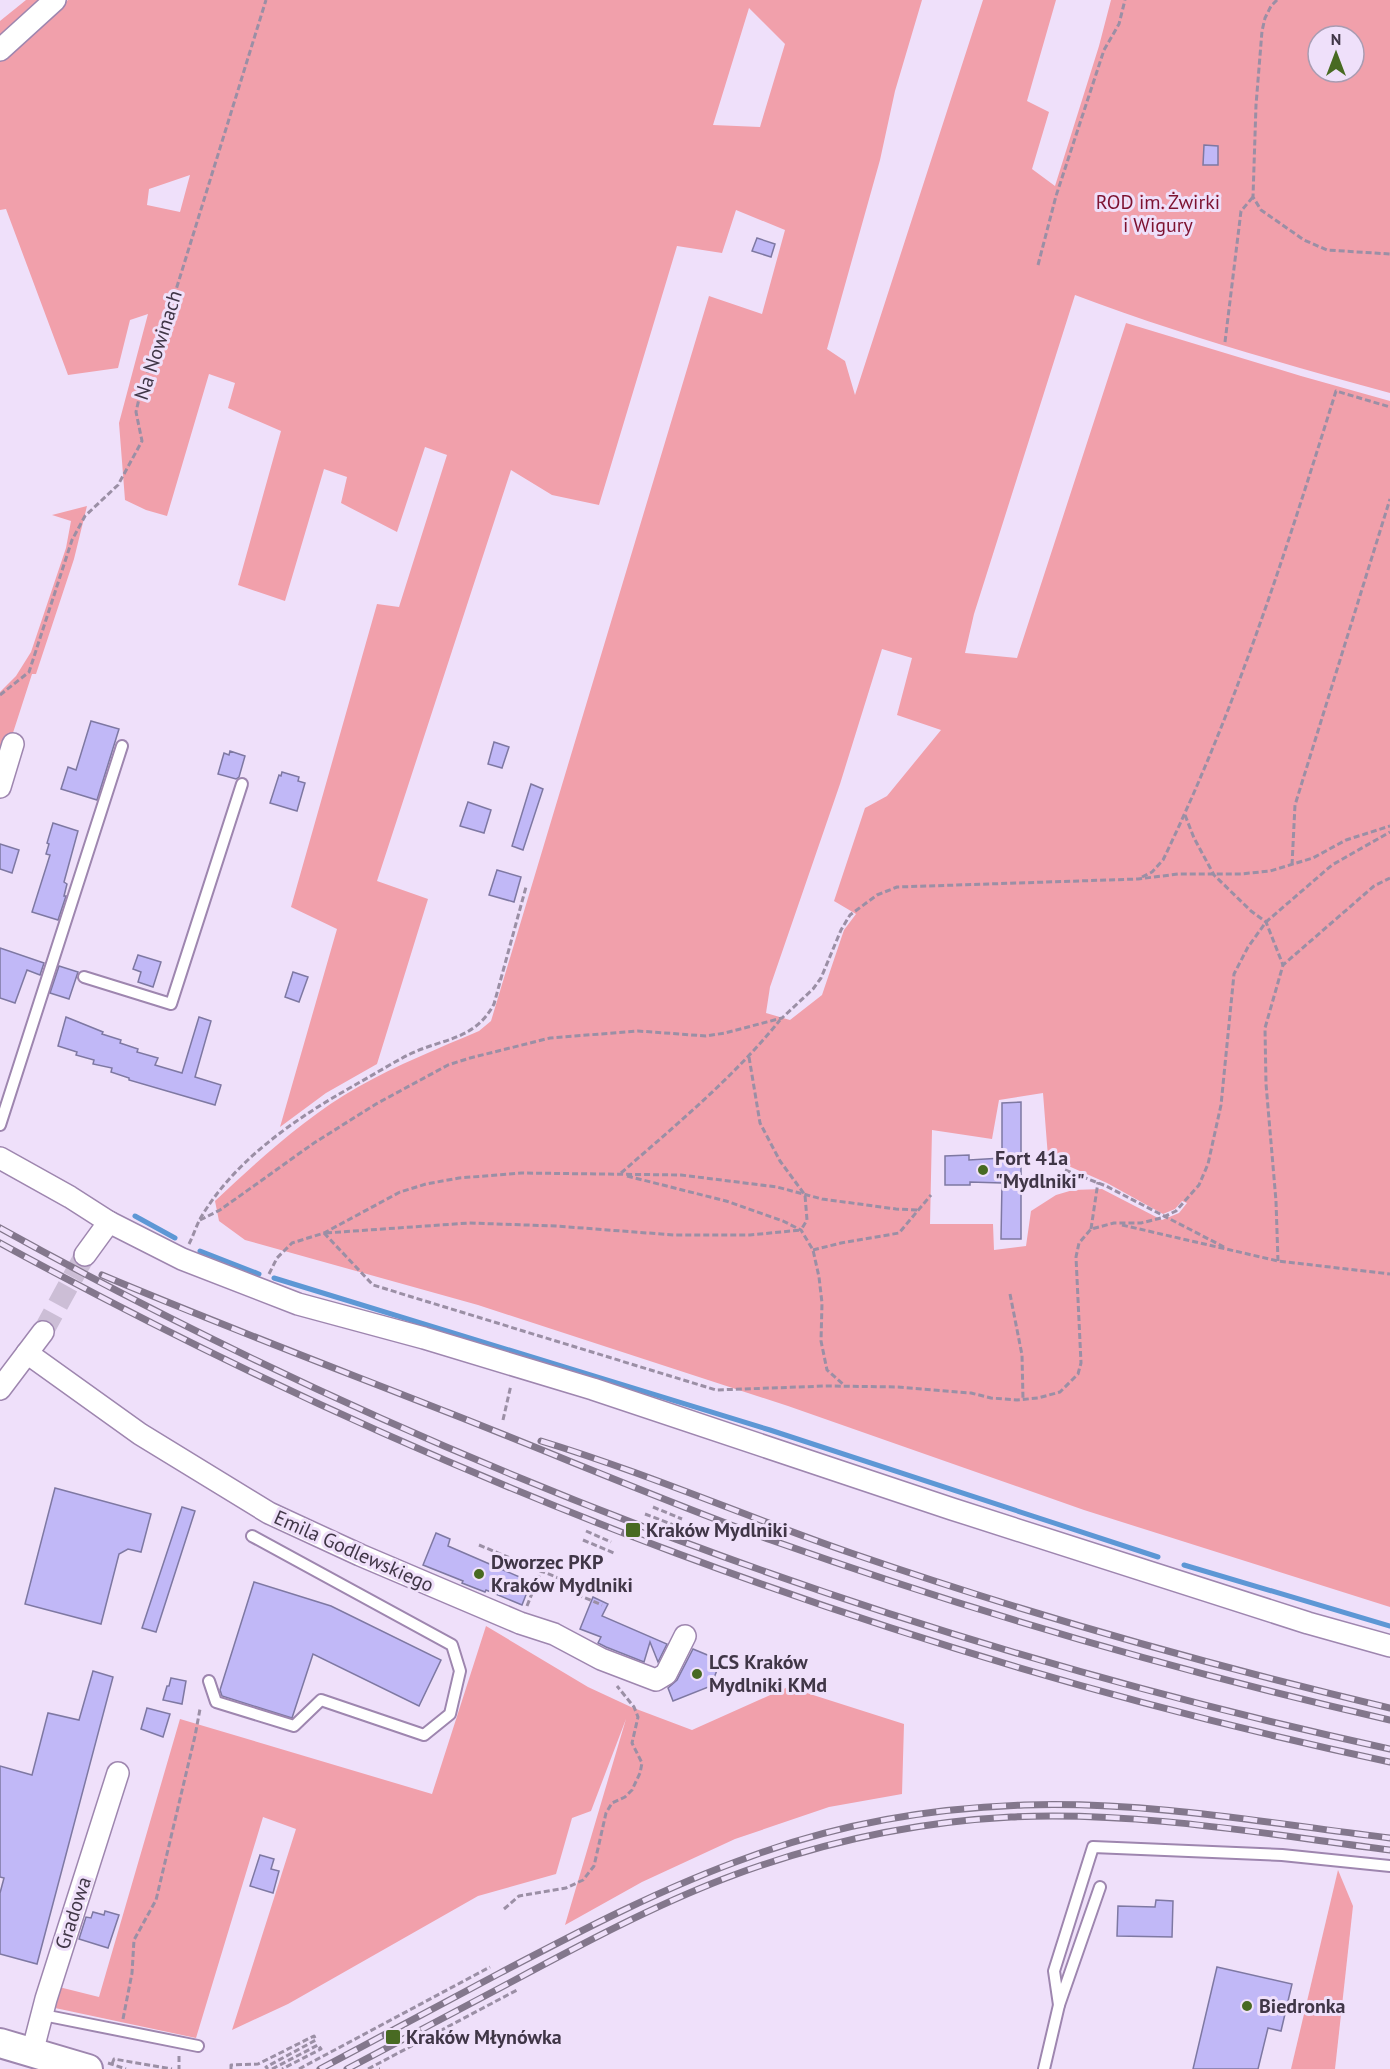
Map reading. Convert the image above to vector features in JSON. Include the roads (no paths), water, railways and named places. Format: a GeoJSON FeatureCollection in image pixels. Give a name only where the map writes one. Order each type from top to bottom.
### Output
{"type":"FeatureCollection","features":[{"type":"Feature","properties":{"kind":"street"},"geometry":{"type":"LineString","coordinates":[[0,50],[55,0]]}},
{"type":"Feature","properties":{"kind":"street"},"geometry":{"type":"LineString","coordinates":[[0,787],[13,744]]}},
{"type":"Feature","properties":{"kind":"street"},"geometry":{"type":"LineString","coordinates":[[0,1158],[70,1197],[109,1222],[182,1259],[298,1304],[424,1338],[593,1389],[985,1520],[1308,1623],[1390,1646]]}},
{"type":"Feature","properties":{"kind":"street"},"geometry":{"type":"LineString","coordinates":[[86,1255],[109,1222]]}},
{"type":"Feature","properties":{"kind":"street"},"geometry":{"type":"LineString","coordinates":[[0,1389],[43,1332]]}},
{"type":"Feature","properties":{"kind":"street","name":"Emila Godlewskiego"},"geometry":{"type":"LineString","coordinates":[[27,1353],[220,1490],[316,1536],[520,1623],[554,1634],[601,1659],[638,1675],[656,1680],[666,1674],[686,1636]]}},
{"type":"Feature","properties":{"kind":"street","name":"Gradowa"},"geometry":{"type":"LineString","coordinates":[[32,2053],[46,1999],[118,1773]]}},
{"type":"Feature","properties":{"kind":"street"},"geometry":{"type":"LineString","coordinates":[[0,2043],[88,2069]]}},
{"type":"Feature","properties":{"kind":"lane"},"geometry":{"type":"LineString","coordinates":[[0,1125],[122,746]]}},
{"type":"Feature","properties":{"kind":"lane"},"geometry":{"type":"LineString","coordinates":[[84,977],[171,1004],[242,784]]}},
{"type":"Feature","properties":{"kind":"lane"},"geometry":{"type":"LineString","coordinates":[[209,1681],[216,1702],[294,1726],[321,1700],[424,1735],[450,1714],[460,1671],[452,1645],[252,1536]]}},
{"type":"Feature","properties":{"kind":"lane"},"geometry":{"type":"LineString","coordinates":[[1059,2005],[1053,1971],[1093,1847],[1282,1855],[1390,1866]]}},
{"type":"Feature","properties":{"kind":"lane"},"geometry":{"type":"LineString","coordinates":[[1044,2069],[1059,2005],[1100,1887]]}},
{"type":"Feature","properties":{"kind":"lane"},"geometry":{"type":"LineString","coordinates":[[43,2015],[198,2046]]}},
{"type":"Feature","properties":{"kind":"waterway"},"geometry":{"type":"LineString","coordinates":[[135,1216],[175,1238]]}},
{"type":"Feature","properties":{"kind":"waterway"},"geometry":{"type":"LineString","coordinates":[[200,1251],[259,1274]]}},
{"type":"Feature","properties":{"kind":"waterway"},"geometry":{"type":"LineString","coordinates":[[274,1278],[770,1430],[1158,1557]]}},
{"type":"Feature","properties":{"kind":"waterway"},"geometry":{"type":"LineString","coordinates":[[1184,1565],[1390,1626]]}},
{"type":"Feature","properties":{"kind":"tunnel"},"geometry":{"type":"LineString","coordinates":[[43,1332],[85,1255]]}},
{"type":"Feature","properties":{"kind":"railway"},"geometry":{"type":"LineString","coordinates":[[0,1228],[165,1315],[332,1396],[503,1471],[676,1539],[851,1601],[1029,1657],[1209,1706],[1390,1749]]}},
{"type":"Feature","properties":{"kind":"railway"},"geometry":{"type":"LineString","coordinates":[[0,1243],[165,1330],[333,1410],[503,1485],[676,1553],[852,1615],[1029,1671],[1209,1720],[1390,1762]]}},
{"type":"Feature","properties":{"kind":"railway"},"geometry":{"type":"LineString","coordinates":[[102,1275],[771,1540],[924,1592],[1078,1639],[1233,1682],[1390,1720]]}},
{"type":"Feature","properties":{"kind":"railway"},"geometry":{"type":"LineString","coordinates":[[541,1441],[619,1467],[851,1553],[984,1597],[1186,1656],[1390,1708]]}},
{"type":"Feature","properties":{"kind":"railway"},"geometry":{"type":"LineString","coordinates":[[320,2069],[531,1957],[655,1895],[752,1856],[852,1827],[955,1810],[1024,1805],[1070,1805],[1116,1806],[1207,1814],[1390,1838]]}},
{"type":"Feature","properties":{"kind":"railway"},"geometry":{"type":"LineString","coordinates":[[347,2069],[645,1913],[726,1878],[796,1854],[866,1836],[938,1824],[1011,1817],[1106,1817],[1201,1825],[1390,1850]]}},
{"type":"Feature","properties":{"kind":"place","name":"Fort 41a \"Mydlniki\""},"geometry":{"type":"Point","coordinates":[983,1170]}},
{"type":"Feature","properties":{"kind":"place","name":"Kraków Mydlniki"},"geometry":{"type":"Point","coordinates":[633,1530]}},
{"type":"Feature","properties":{"kind":"place","name":"Dworzec PKP Kraków Mydlniki"},"geometry":{"type":"Point","coordinates":[479,1574]}},
{"type":"Feature","properties":{"kind":"place","name":"LCS Kraków Mydlniki KMd"},"geometry":{"type":"Point","coordinates":[697,1674]}},
{"type":"Feature","properties":{"kind":"place","name":"Biedronka"},"geometry":{"type":"Point","coordinates":[1247,2006]}},
{"type":"Feature","properties":{"kind":"place","name":"Kraków Młynówka"},"geometry":{"type":"Point","coordinates":[393,2037]}},
{"type":"Feature","properties":{"kind":"park label","name":"ROD im. Żwirki i Wigury"},"geometry":{"type":"Point","coordinates":[1158,214]}}]}
